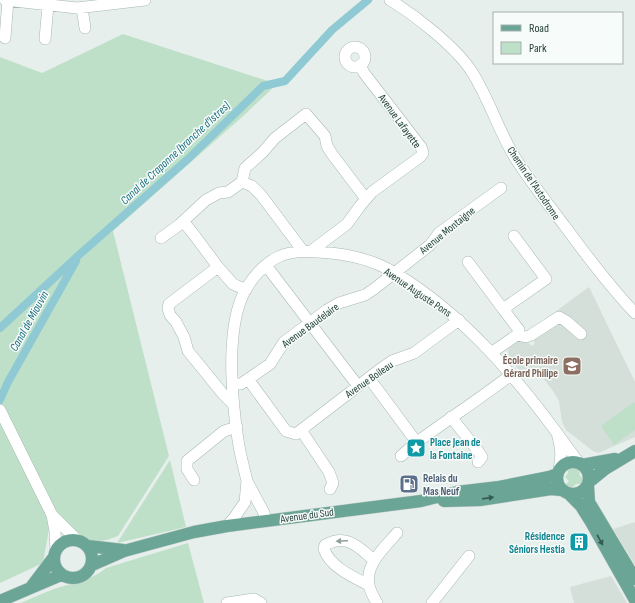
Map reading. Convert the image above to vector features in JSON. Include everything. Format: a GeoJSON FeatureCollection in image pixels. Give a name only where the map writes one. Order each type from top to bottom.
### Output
{"type":"FeatureCollection","features":[{"type":"Feature","properties":{"kind":"main road"},"geometry":{"type":"LineString","coordinates":[[565,492],[573,495],[582,492],[588,484],[605,469],[635,451]]}},
{"type":"Feature","properties":{"kind":"main road"},"geometry":{"type":"LineString","coordinates":[[624,457],[601,462],[581,464],[568,463],[558,471],[557,482],[565,492],[581,506],[635,600]]}},
{"type":"Feature","properties":{"kind":"main road"},"geometry":{"type":"LineString","coordinates":[[581,464],[588,472],[589,502],[635,579]]}},
{"type":"Feature","properties":{"kind":"main road","name":"Avenue du Sud"},"geometry":{"type":"LineString","coordinates":[[421,501],[457,492],[499,487],[549,477],[558,471]]}},
{"type":"Feature","properties":{"kind":"main road","name":"Avenue du Sud"},"geometry":{"type":"LineString","coordinates":[[92,564],[124,551],[193,532],[266,520],[421,501],[480,500],[551,489],[565,492]]}},
{"type":"Feature","properties":{"kind":"main road"},"geometry":{"type":"LineString","coordinates":[[31,587],[55,554],[59,545],[64,542],[77,540],[88,546],[124,551]]}},
{"type":"Feature","properties":{"kind":"main road"},"geometry":{"type":"LineString","coordinates":[[55,554],[54,564],[61,575],[73,579],[80,578],[90,570],[92,564],[92,552],[88,546]]}},
{"type":"Feature","properties":{"kind":"main road"},"geometry":{"type":"LineString","coordinates":[[0,601],[61,575]]}},
{"type":"Feature","properties":{"kind":"street"},"geometry":{"type":"LineString","coordinates":[[5,38],[7,0],[82,8],[145,0]]}},
{"type":"Feature","properties":{"kind":"street","name":"Chemin de l'Autodrome"},"geometry":{"type":"LineString","coordinates":[[390,0],[435,34],[456,53],[472,72],[515,157],[594,265],[635,313]]}},
{"type":"Feature","properties":{"kind":"street"},"geometry":{"type":"LineString","coordinates":[[45,39],[48,5]]}},
{"type":"Feature","properties":{"kind":"street"},"geometry":{"type":"LineString","coordinates":[[82,8],[85,28]]}},
{"type":"Feature","properties":{"kind":"street","name":"Avenue Lafayette"},"geometry":{"type":"LineString","coordinates":[[307,251],[347,224],[372,192],[420,157],[423,153],[421,147],[364,73],[360,65]]}},
{"type":"Feature","properties":{"kind":"street"},"geometry":{"type":"LineString","coordinates":[[161,238],[183,221],[206,200],[219,193],[228,192],[242,182],[245,168],[262,153],[275,138],[306,114],[325,136],[327,146],[332,154],[366,198]]}},
{"type":"Feature","properties":{"kind":"street"},"geometry":{"type":"LineString","coordinates":[[242,182],[252,186],[261,195],[307,251]]}},
{"type":"Feature","properties":{"kind":"street","name":"Avenue Montaigne"},"geometry":{"type":"LineString","coordinates":[[394,273],[430,245],[439,233],[501,188]]}},
{"type":"Feature","properties":{"kind":"street"},"geometry":{"type":"LineString","coordinates":[[183,221],[233,284],[246,290]]}},
{"type":"Feature","properties":{"kind":"street"},"geometry":{"type":"LineString","coordinates":[[503,309],[546,279],[514,236]]}},
{"type":"Feature","properties":{"kind":"street","name":"Avenue Auguste Pons"},"geometry":{"type":"LineString","coordinates":[[247,481],[238,441],[233,384],[234,335],[240,305],[249,284],[267,264],[279,256],[307,251],[330,252],[354,257],[381,266],[435,301],[459,320],[512,374],[581,464]]}},
{"type":"Feature","properties":{"kind":"street"},"geometry":{"type":"LineString","coordinates":[[468,262],[519,330],[517,335],[491,353]]}},
{"type":"Feature","properties":{"kind":"street"},"geometry":{"type":"LineString","coordinates":[[267,264],[268,268],[358,386]]}},
{"type":"Feature","properties":{"kind":"street"},"geometry":{"type":"LineString","coordinates":[[218,267],[169,304],[168,308],[184,337],[188,351],[223,394],[234,405]]}},
{"type":"Feature","properties":{"kind":"street","name":"Avenue Baudelaire"},"geometry":{"type":"LineString","coordinates":[[233,384],[241,384],[270,364],[284,342],[339,303],[364,295],[394,273]]}},
{"type":"Feature","properties":{"kind":"street"},"geometry":{"type":"LineString","coordinates":[[517,335],[526,337],[531,335],[559,317],[581,334]]}},
{"type":"Feature","properties":{"kind":"street","name":"Avenue Boileau"},"geometry":{"type":"LineString","coordinates":[[301,430],[369,378],[392,362],[414,353],[459,320]]}},
{"type":"Feature","properties":{"kind":"street"},"geometry":{"type":"LineString","coordinates":[[415,440],[420,440],[512,374]]}},
{"type":"Feature","properties":{"kind":"street"},"geometry":{"type":"LineString","coordinates":[[369,378],[415,440]]}},
{"type":"Feature","properties":{"kind":"street"},"geometry":{"type":"LineString","coordinates":[[248,379],[286,430],[296,434],[301,430],[329,472],[333,483],[330,489]]}},
{"type":"Feature","properties":{"kind":"street"},"geometry":{"type":"LineString","coordinates":[[1,412],[52,515],[56,531],[55,554]]}},
{"type":"Feature","properties":{"kind":"street"},"geometry":{"type":"LineString","coordinates":[[451,417],[478,451],[482,458],[478,462]]}},
{"type":"Feature","properties":{"kind":"street"},"geometry":{"type":"LineString","coordinates":[[194,480],[187,469],[187,461],[224,431],[236,427]]}},
{"type":"Feature","properties":{"kind":"street"},"geometry":{"type":"LineString","coordinates":[[557,433],[562,448],[562,458],[558,471]]}},
{"type":"Feature","properties":{"kind":"street"},"geometry":{"type":"LineString","coordinates":[[401,456],[412,446],[415,440]]}},
{"type":"Feature","properties":{"kind":"street"},"geometry":{"type":"LineString","coordinates":[[247,481],[245,502],[248,515],[253,522]]}},
{"type":"Feature","properties":{"kind":"street"},"geometry":{"type":"LineString","coordinates":[[247,481],[264,513],[266,520]]}},
{"type":"Feature","properties":{"kind":"street"},"geometry":{"type":"LineString","coordinates":[[227,526],[245,502]]}},
{"type":"Feature","properties":{"kind":"street"},"geometry":{"type":"LineString","coordinates":[[52,515],[77,540]]}},
{"type":"Feature","properties":{"kind":"street"},"geometry":{"type":"LineString","coordinates":[[377,603],[369,585],[370,573],[374,560],[397,533]]}},
{"type":"Feature","properties":{"kind":"street"},"geometry":{"type":"LineString","coordinates":[[369,585],[348,574],[337,566],[329,558],[324,549],[325,545],[348,540],[374,560]]}},
{"type":"Feature","properties":{"kind":"street"},"geometry":{"type":"LineString","coordinates":[[432,603],[469,556]]}},
{"type":"Feature","properties":{"kind":"street"},"geometry":{"type":"LineString","coordinates":[[226,603],[254,599],[261,603]]}},
{"type":"Feature","properties":{"kind":"shaded area","name":"École primaire Gérard Philipe"},"geometry":{"type":"Polygon","coordinates":[[[589,287],[635,382],[635,437],[598,453],[593,451],[566,430],[562,422],[559,401],[544,379],[519,370],[509,358],[508,352],[509,347],[514,342],[527,342],[532,346],[535,343],[529,331],[589,287]]]}},
{"type":"Feature","properties":{"kind":"shaded area"},"geometry":{"type":"Polygon","coordinates":[[[635,522],[635,565],[613,529],[635,522]]]}},
{"type":"Feature","properties":{"kind":"shaded area"},"geometry":{"type":"Polygon","coordinates":[[[611,576],[627,603],[574,603],[570,587],[611,576]]]}},
{"type":"Feature","properties":{"kind":"green space"},"geometry":{"type":"Polygon","coordinates":[[[123,34],[277,84],[242,117],[113,231],[169,456],[118,536],[101,541],[94,541],[85,538],[75,530],[50,504],[49,529],[43,563],[0,583],[0,57],[42,73],[123,34]]]}},
{"type":"Feature","properties":{"kind":"green space"},"geometry":{"type":"Polygon","coordinates":[[[634,402],[635,430],[614,445],[601,426],[634,402]]]}},
{"type":"Feature","properties":{"kind":"green space"},"geometry":{"type":"Polygon","coordinates":[[[170,460],[186,527],[117,543],[170,460]]]}},
{"type":"Feature","properties":{"kind":"green space"},"geometry":{"type":"Polygon","coordinates":[[[571,467],[579,469],[580,476],[584,478],[583,484],[576,484],[571,489],[566,487],[566,484],[569,481],[565,477],[568,473],[567,468],[571,467]]]}},
{"type":"Feature","properties":{"kind":"green space"},"geometry":{"type":"Polygon","coordinates":[[[188,543],[204,603],[21,603],[54,589],[87,579],[106,568],[188,543]]]}},
{"type":"Feature","properties":{"kind":"waterway","name":"Canal de Craponne (branche d'Istres)"},"geometry":{"type":"LineString","coordinates":[[0,328],[80,254],[189,158],[263,86],[285,81],[332,30],[368,0]]}},
{"type":"Feature","properties":{"kind":"waterway","name":"Canal de Miouvin"},"geometry":{"type":"LineString","coordinates":[[0,400],[8,382],[76,261]]}},
{"type":"Feature","properties":{"kind":"place","name":"École primaire Gérard Philipe"},"geometry":{"type":"Point","coordinates":[572,366]}},
{"type":"Feature","properties":{"kind":"place","name":"Place Jean de la Fontaine"},"geometry":{"type":"Point","coordinates":[416,448]}},
{"type":"Feature","properties":{"kind":"place","name":"Relais du Mas Neuf"},"geometry":{"type":"Point","coordinates":[409,484]}},
{"type":"Feature","properties":{"kind":"place","name":"Résidence Séniors Hestia"},"geometry":{"type":"Point","coordinates":[579,542]}}]}
